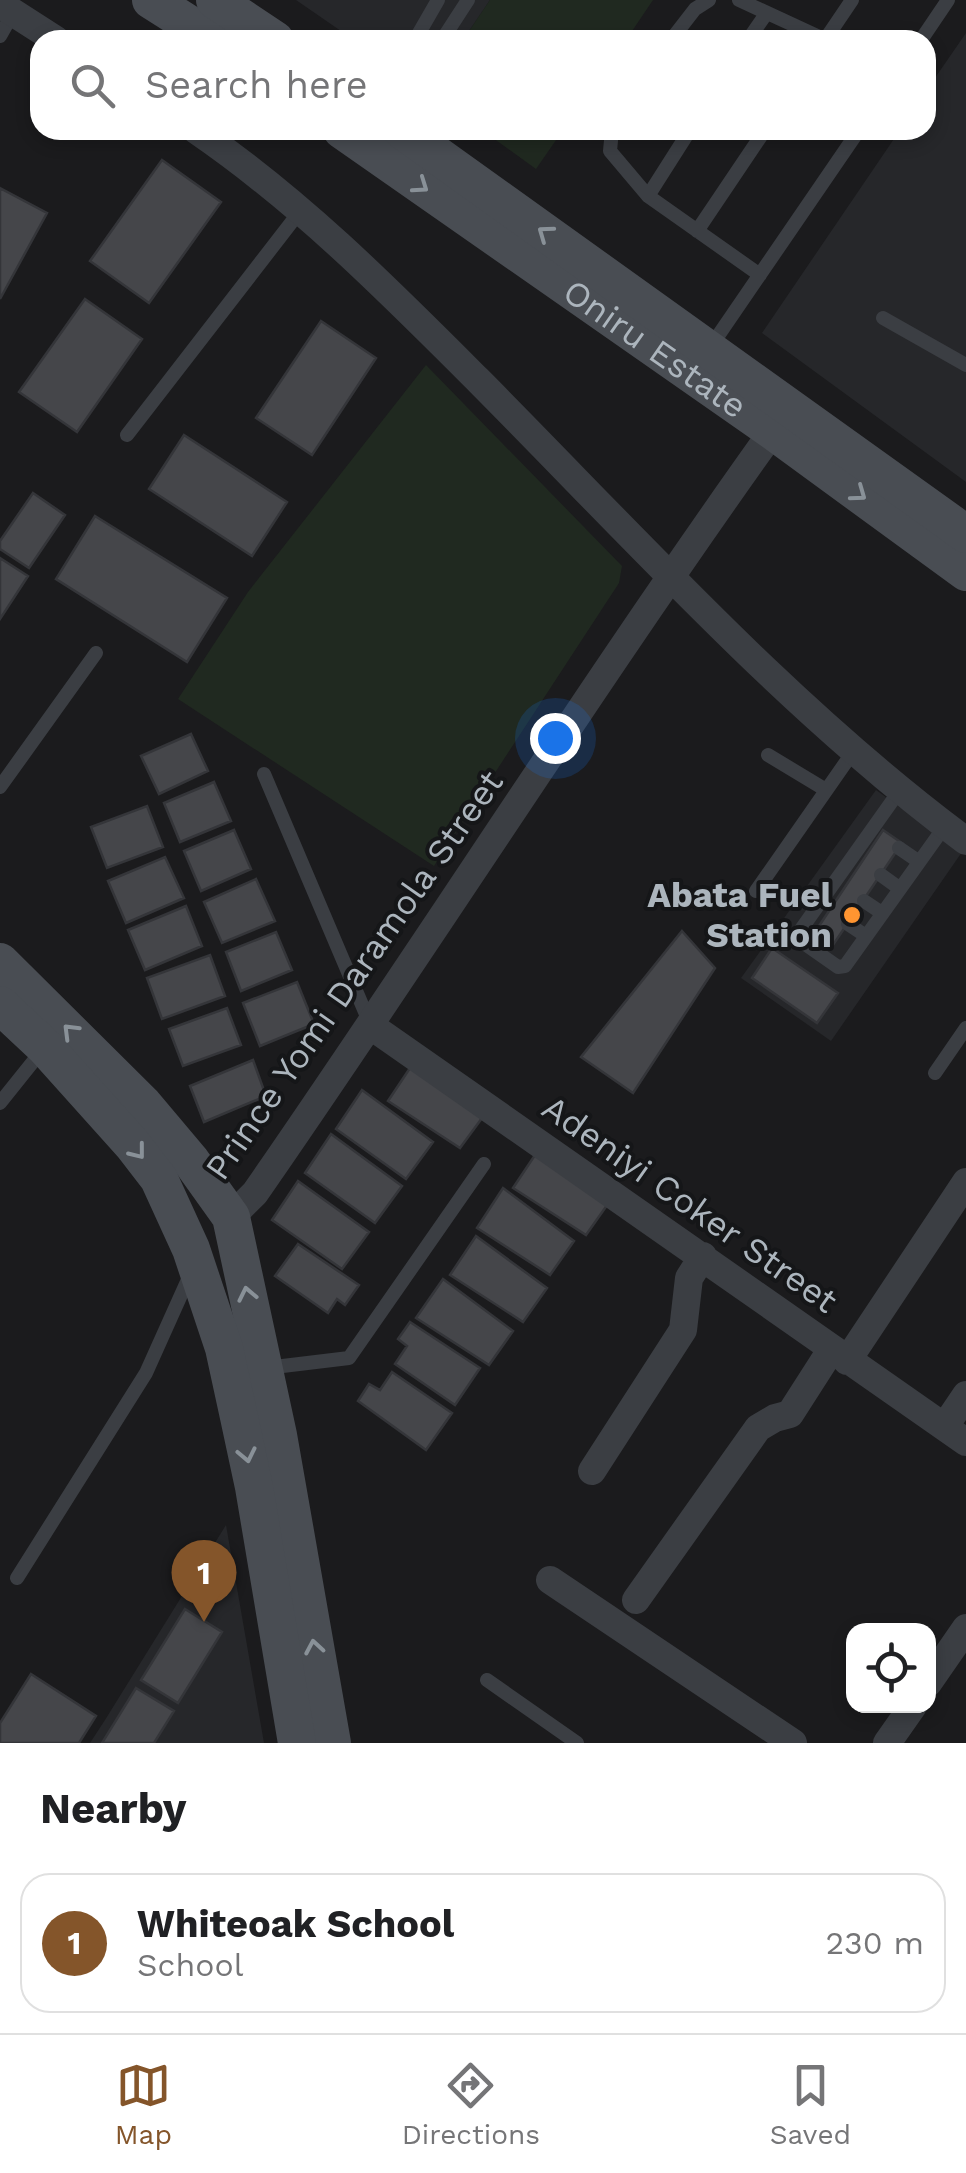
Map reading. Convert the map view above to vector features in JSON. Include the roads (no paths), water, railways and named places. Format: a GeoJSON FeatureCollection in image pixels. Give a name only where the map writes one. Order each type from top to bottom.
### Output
{"type":"FeatureCollection","features":[{"type":"Feature","properties":{"kind":"street"},"geometry":{"type":"LineString","coordinates":[[151,0],[213,14],[251,30]]}},
{"type":"Feature","properties":{"kind":"street"},"geometry":{"type":"LineString","coordinates":[[4,18],[32,30]]}},
{"type":"Feature","properties":{"kind":"street"},"geometry":{"type":"LineString","coordinates":[[211,140],[302,210],[366,267],[853,752],[956,834]]}},
{"type":"Feature","properties":{"kind":"street","name":"Oniru Estate"},"geometry":{"type":"LineString","coordinates":[[366,140],[797,436],[966,572]]}},
{"type":"Feature","properties":{"kind":"street","name":"Oniru Estate"},"geometry":{"type":"LineString","coordinates":[[416,140],[708,350],[797,436],[966,534]]}},
{"type":"Feature","properties":{"kind":"street","name":"Prince Yomi Daramola Street"},"geometry":{"type":"LineString","coordinates":[[231,1217],[255,1193],[371,1026],[671,574],[797,436]]}},
{"type":"Feature","properties":{"kind":"street"},"geometry":{"type":"LineString","coordinates":[[0,962],[143,1104],[231,1217],[264,1368],[332,1743]]}},
{"type":"Feature","properties":{"kind":"street"},"geometry":{"type":"LineString","coordinates":[[0,1005],[44,1047],[159,1179],[196,1262],[224,1348],[254,1487],[297,1743]]}},
{"type":"Feature","properties":{"kind":"street","name":"Adeniyi Coker Street"},"geometry":{"type":"LineString","coordinates":[[371,1026],[955,1434]]}},
{"type":"Feature","properties":{"kind":"street"},"geometry":{"type":"LineString","coordinates":[[636,1600],[758,1428],[790,1414],[839,1355],[966,1182]]}},
{"type":"Feature","properties":{"kind":"street"},"geometry":{"type":"LineString","coordinates":[[592,1471],[683,1330],[690,1278],[703,1256]]}},
{"type":"Feature","properties":{"kind":"street"},"geometry":{"type":"LineString","coordinates":[[955,1434],[966,1395]]}},
{"type":"Feature","properties":{"kind":"street"},"geometry":{"type":"LineString","coordinates":[[550,1580],[793,1743]]}},
{"type":"Feature","properties":{"kind":"street"},"geometry":{"type":"LineString","coordinates":[[936,1671],[966,1628]]}},
{"type":"Feature","properties":{"kind":"street"},"geometry":{"type":"LineString","coordinates":[[888,1743],[908,1713]]}},
{"type":"Feature","properties":{"kind":"lane"},"geometry":{"type":"LineString","coordinates":[[421,30],[438,0]]}},
{"type":"Feature","properties":{"kind":"lane"},"geometry":{"type":"LineString","coordinates":[[448,30],[468,0]]}},
{"type":"Feature","properties":{"kind":"lane"},"geometry":{"type":"LineString","coordinates":[[679,30],[695,9],[709,0]]}},
{"type":"Feature","properties":{"kind":"lane"},"geometry":{"type":"LineString","coordinates":[[738,0],[802,30]]}},
{"type":"Feature","properties":{"kind":"lane"},"geometry":{"type":"LineString","coordinates":[[832,30],[852,0]]}},
{"type":"Feature","properties":{"kind":"lane"},"geometry":{"type":"LineString","coordinates":[[927,30],[948,0]]}},
{"type":"Feature","properties":{"kind":"lane"},"geometry":{"type":"LineString","coordinates":[[755,30],[766,14]]}},
{"type":"Feature","properties":{"kind":"lane"},"geometry":{"type":"LineString","coordinates":[[611,140],[610,151],[648,196],[760,275]]}},
{"type":"Feature","properties":{"kind":"lane"},"geometry":{"type":"LineString","coordinates":[[648,196],[684,140]]}},
{"type":"Feature","properties":{"kind":"lane"},"geometry":{"type":"LineString","coordinates":[[697,232],[758,140]]}},
{"type":"Feature","properties":{"kind":"lane"},"geometry":{"type":"LineString","coordinates":[[708,350],[852,140]]}},
{"type":"Feature","properties":{"kind":"lane"},"geometry":{"type":"LineString","coordinates":[[127,435],[302,210]]}},
{"type":"Feature","properties":{"kind":"lane"},"geometry":{"type":"LineString","coordinates":[[883,318],[966,365]]}},
{"type":"Feature","properties":{"kind":"lane"},"geometry":{"type":"LineString","coordinates":[[0,788],[96,653]]}},
{"type":"Feature","properties":{"kind":"lane"},"geometry":{"type":"LineString","coordinates":[[756,891],[853,752]]}},
{"type":"Feature","properties":{"kind":"lane"},"geometry":{"type":"LineString","coordinates":[[768,755],[826,790]]}},
{"type":"Feature","properties":{"kind":"lane"},"geometry":{"type":"LineString","coordinates":[[264,774],[371,1026]]}},
{"type":"Feature","properties":{"kind":"lane"},"geometry":{"type":"LineString","coordinates":[[900,790],[824,907],[797,937],[838,967],[845,966],[918,861],[956,834]]}},
{"type":"Feature","properties":{"kind":"lane"},"geometry":{"type":"LineString","coordinates":[[899,848],[918,861]]}},
{"type":"Feature","properties":{"kind":"lane"},"geometry":{"type":"LineString","coordinates":[[881,875],[899,888]]}},
{"type":"Feature","properties":{"kind":"lane"},"geometry":{"type":"LineString","coordinates":[[864,901],[882,913]]}},
{"type":"Feature","properties":{"kind":"lane"},"geometry":{"type":"LineString","coordinates":[[848,924],[866,936]]}},
{"type":"Feature","properties":{"kind":"lane"},"geometry":{"type":"LineString","coordinates":[[935,1073],[966,1028]]}},
{"type":"Feature","properties":{"kind":"lane"},"geometry":{"type":"LineString","coordinates":[[0,1104],[6,1085],[44,1047]]}},
{"type":"Feature","properties":{"kind":"lane"},"geometry":{"type":"LineString","coordinates":[[264,1368],[349,1358],[484,1164]]}},
{"type":"Feature","properties":{"kind":"lane"},"geometry":{"type":"LineString","coordinates":[[17,1578],[146,1373],[196,1262]]}},
{"type":"Feature","properties":{"kind":"lane"},"geometry":{"type":"LineString","coordinates":[[486,1680],[576,1743]]}},
{"type":"Feature","properties":{"kind":"place","name":"Abata Fuel Station"},"geometry":{"type":"Point","coordinates":[852,915]}},
{"type":"Feature","properties":{"kind":"place","name":"Whiteoak School"},"geometry":{"type":"Point","coordinates":[204,1622]}}]}
